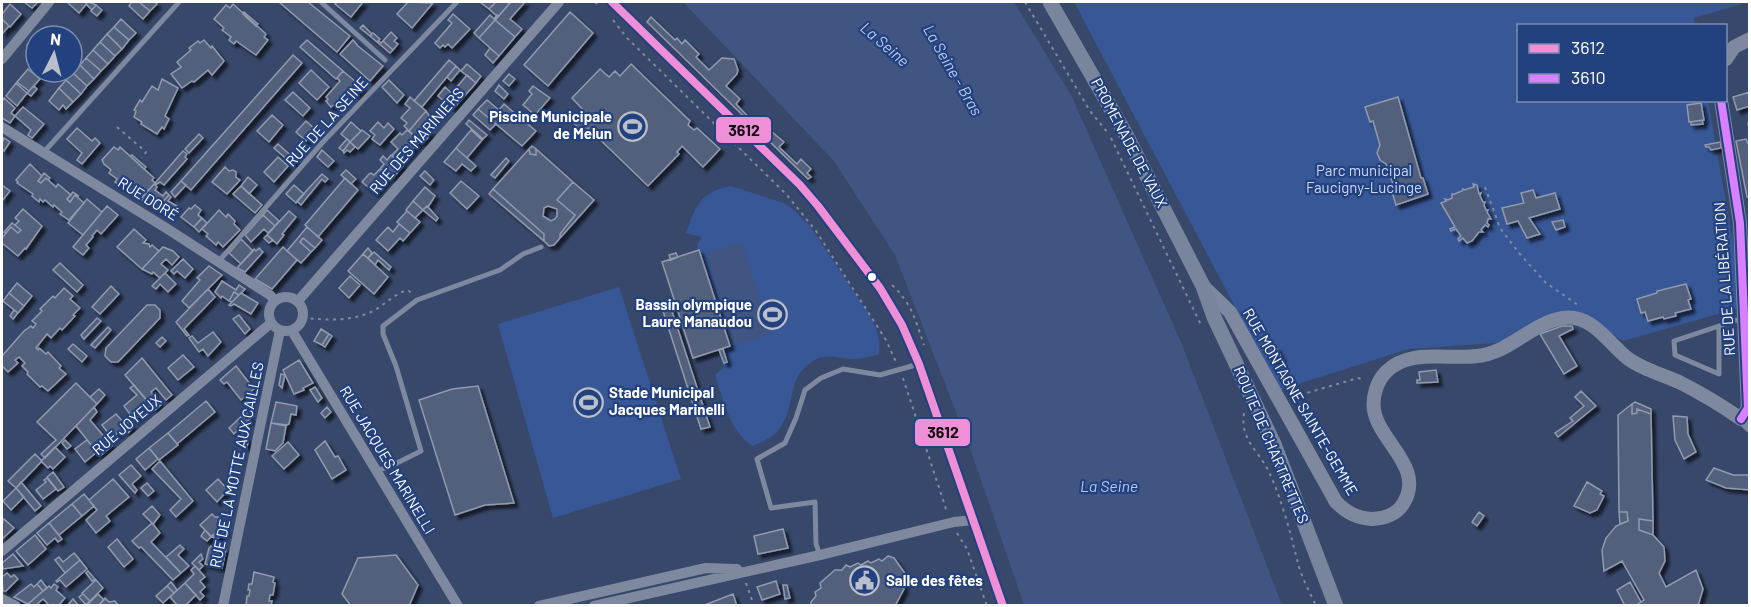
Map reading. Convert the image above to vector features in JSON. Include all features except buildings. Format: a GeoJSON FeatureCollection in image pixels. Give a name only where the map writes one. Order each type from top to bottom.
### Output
{"type":"FeatureCollection","features":[{"type":"Feature","properties":{"kind":"main road","name":"PROMENADE DE VAUX"},"geometry":{"type":"LineString","coordinates":[[1050,2],[1125,133],[1203,286]]}},
{"type":"Feature","properties":{"kind":"main road","name":"ROUTE DE CHARTRETTES"},"geometry":{"type":"LineString","coordinates":[[1203,286],[1214,317],[1274,444],[1336,606]]}},
{"type":"Feature","properties":{"kind":"street"},"geometry":{"type":"LineString","coordinates":[[2,58],[49,2]]}},
{"type":"Feature","properties":{"kind":"street","name":"RUE DES MARINIERS"},"geometry":{"type":"LineString","coordinates":[[298,301],[559,2]]}},
{"type":"Feature","properties":{"kind":"street"},"geometry":{"type":"LineString","coordinates":[[613,3],[800,185],[880,288],[902,325],[919,364],[1004,606]]}},
{"type":"Feature","properties":{"kind":"street"},"geometry":{"type":"LineString","coordinates":[[1727,56],[1734,47],[1749,39]]}},
{"type":"Feature","properties":{"kind":"street","name":"RUE DE LA LIBÉRATION"},"geometry":{"type":"LineString","coordinates":[[1721,102],[1740,223],[1748,408],[1745,424]]}},
{"type":"Feature","properties":{"kind":"street","name":"RUE DORÉ"},"geometry":{"type":"LineString","coordinates":[[2,127],[219,261],[270,295],[275,301]]}},
{"type":"Feature","properties":{"kind":"street","name":"RUE MONTAGNE SAINTE-GEMME"},"geometry":{"type":"LineString","coordinates":[[1203,286],[1230,312],[1336,502],[1350,514],[1373,519],[1382,518],[1399,509],[1405,502],[1410,482],[1407,470],[1374,412],[1376,391],[1386,372],[1410,359],[1484,356],[1500,350],[1536,327],[1564,318],[1577,317],[1587,322],[1636,364],[1712,399],[1745,424]]}},
{"type":"Feature","properties":{"kind":"street"},"geometry":{"type":"LineString","coordinates":[[288,297],[298,301],[303,311],[301,324],[292,331],[276,326],[269,312],[275,301],[288,297]]}},
{"type":"Feature","properties":{"kind":"street","name":"RUE JOYEUX"},"geometry":{"type":"LineString","coordinates":[[2,551],[276,326]]}},
{"type":"Feature","properties":{"kind":"street","name":"RUE DE LA MOTTE AUX CAILLES"},"geometry":{"type":"LineString","coordinates":[[223,606],[276,326]]}},
{"type":"Feature","properties":{"kind":"street","name":"RUE JACQUES MARINELLI"},"geometry":{"type":"LineString","coordinates":[[292,331],[458,606]]}},
{"type":"Feature","properties":{"kind":"street"},"geometry":{"type":"LineString","coordinates":[[594,606],[758,570],[954,522],[973,520]]}},
{"type":"Feature","properties":{"kind":"street"},"geometry":{"type":"LineString","coordinates":[[539,606],[706,568],[758,570]]}},
{"type":"Feature","properties":{"kind":"street"},"geometry":{"type":"LineString","coordinates":[[2,599],[16,606]]}},
{"type":"Feature","properties":{"kind":"lane"},"geometry":{"type":"LineString","coordinates":[[43,153],[179,2]]}},
{"type":"Feature","properties":{"kind":"lane"},"geometry":{"type":"LineString","coordinates":[[321,2],[385,60]]}},
{"type":"Feature","properties":{"kind":"lane","name":"RUE DE LA SEINE"},"geometry":{"type":"LineString","coordinates":[[219,261],[322,143],[457,2]]}},
{"type":"Feature","properties":{"kind":"lane"},"geometry":{"type":"LineString","coordinates":[[376,471],[421,451],[396,366],[383,334],[383,326],[417,300],[500,270],[523,254],[541,247]]}},
{"type":"Feature","properties":{"kind":"lane"},"geometry":{"type":"LineString","coordinates":[[1719,326],[1719,374],[1675,355],[1674,341],[1745,317]]}},
{"type":"Feature","properties":{"kind":"lane"},"geometry":{"type":"LineString","coordinates":[[820,555],[816,544],[815,502],[771,508],[757,459],[785,442],[805,390],[821,378],[843,369],[880,375],[919,364]]}},
{"type":"Feature","properties":{"kind":"path"},"geometry":{"type":"LineString","coordinates":[[1025,2],[1090,111],[1108,133],[1202,326]]}},
{"type":"Feature","properties":{"kind":"path"},"geometry":{"type":"LineString","coordinates":[[613,3],[607,12],[627,38],[788,195],[816,231],[886,340],[900,368],[946,511],[967,549],[987,606]]}},
{"type":"Feature","properties":{"kind":"path"},"geometry":{"type":"LineString","coordinates":[[117,127],[146,152],[142,158]]}},
{"type":"Feature","properties":{"kind":"path"},"geometry":{"type":"LineString","coordinates":[[1485,187],[1500,228],[1519,253],[1546,283],[1584,309]]}},
{"type":"Feature","properties":{"kind":"path"},"geometry":{"type":"LineString","coordinates":[[303,318],[328,320],[353,318],[375,310],[404,291],[409,291],[417,300]]}},
{"type":"Feature","properties":{"kind":"path"},"geometry":{"type":"LineString","coordinates":[[1279,400],[1358,378]]}},
{"type":"Feature","properties":{"kind":"path"},"geometry":{"type":"LineString","coordinates":[[1244,410],[1242,424],[1244,434],[1268,471],[1292,537],[1298,565],[1316,606]]}},
{"type":"Feature","properties":{"kind":"path"},"geometry":{"type":"LineString","coordinates":[[742,572],[753,606]]}},
{"type":"Feature","properties":{"kind":"green space","name":"Parc municipal Faucigny-Lucinge"},"geometry":{"type":"Polygon","coordinates":[[[1074,2],[1749,2],[1694,18],[1695,24],[1517,24],[1517,102],[1708,102],[1737,264],[1739,308],[1623,341],[1579,312],[1496,343],[1409,349],[1279,390],[1074,2]]]}},
{"type":"Feature","properties":{"kind":"green space","name":"Bassin olympique Laure Manaudou"},"geometry":{"type":"Polygon","coordinates":[[[731,186],[784,203],[810,226],[870,316],[879,339],[879,354],[855,359],[824,357],[806,367],[795,382],[785,419],[778,431],[753,446],[738,433],[724,404],[715,375],[724,367],[719,350],[693,358],[662,262],[670,260],[669,255],[676,253],[678,257],[698,250],[697,245],[702,237],[686,233],[696,207],[712,192],[731,186]]]}},
{"type":"Feature","properties":{"kind":"green space","name":"Stade Municipal Jacques Marinelli"},"geometry":{"type":"Polygon","coordinates":[[[619,287],[681,479],[553,518],[498,324],[619,287]]]}},
{"type":"Feature","properties":{"kind":"water","name":"La Seine"},"geometry":{"type":"Polygon","coordinates":[[[683,2],[1014,2],[1072,97],[1181,342],[1282,605],[1024,605],[970,448],[895,255],[834,161],[683,2]]]}},
{"type":"Feature","properties":{"kind":"water"},"geometry":{"type":"Polygon","coordinates":[[[742,242],[771,334],[733,345],[706,253],[742,242]]]}},
{"type":"Feature","properties":{"kind":"transit line","name":"3612"},"geometry":{"type":"LineString","coordinates":[[612,2],[800,185],[880,288],[902,325],[919,364],[1003,606]]}},
{"type":"Feature","properties":{"kind":"transit line","name":"3610"},"geometry":{"type":"LineString","coordinates":[[1721,102],[1740,223],[1748,408],[1741,419]]}},
{"type":"Feature","properties":{"kind":"place","name":"Piscine Municipale de Melun"},"geometry":{"type":"Point","coordinates":[633,126]}},
{"type":"Feature","properties":{"kind":"place","name":"Bassin olympique Laure Manaudou"},"geometry":{"type":"Point","coordinates":[773,314]}},
{"type":"Feature","properties":{"kind":"place","name":"Stade Municipal Jacques Marinelli"},"geometry":{"type":"Point","coordinates":[588,402]}},
{"type":"Feature","properties":{"kind":"place","name":"Salle des fêtes"},"geometry":{"type":"Point","coordinates":[865,581]}},
{"type":"Feature","properties":{"kind":"water label","name":"La Seine - Bras"},"geometry":{"type":"Point","coordinates":[953,70]}}]}
